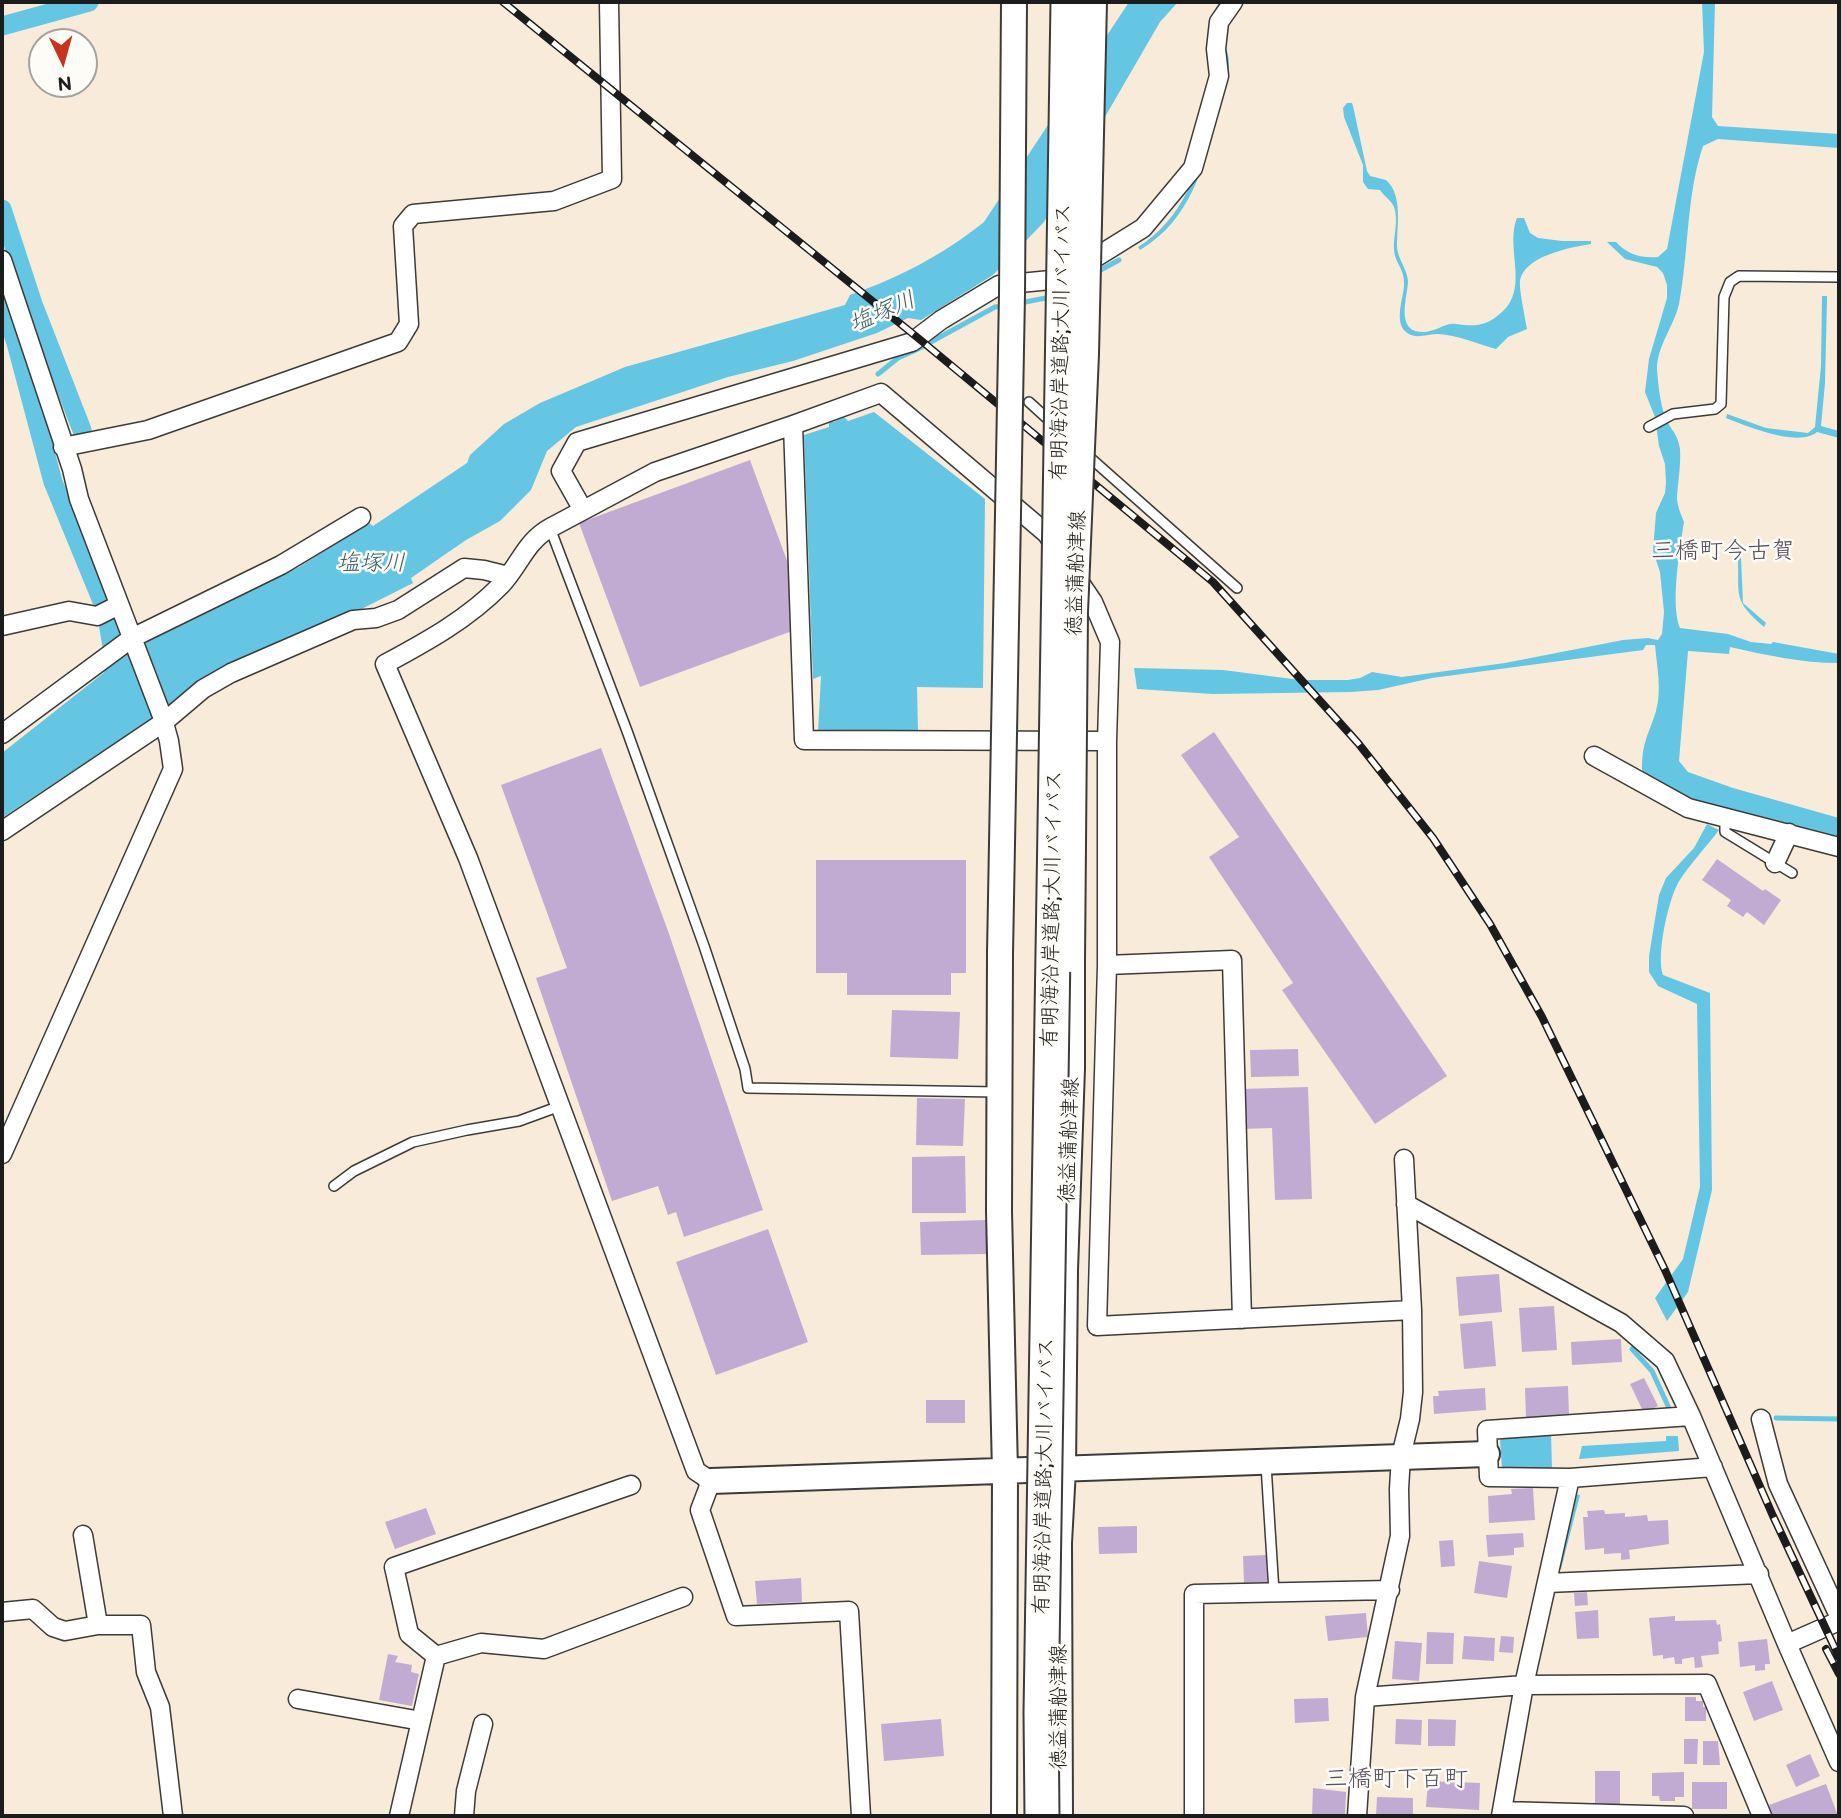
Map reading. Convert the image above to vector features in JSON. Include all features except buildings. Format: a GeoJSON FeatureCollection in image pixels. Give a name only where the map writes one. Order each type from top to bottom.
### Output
{"type":"FeatureCollection","features":[{"type":"Feature","properties":{"kind":"highway","name":"有明海沿岸道路;大川バイパス"},"geometry":{"type":"LineString","coordinates":[[1042,1816],[1068,2]]}},
{"type":"Feature","properties":{"kind":"main road"},"geometry":{"type":"LineString","coordinates":[[1004,1816],[1005,1472],[999,1093],[1012,308],[1014,2]]}},
{"type":"Feature","properties":{"kind":"main road","name":"徳益蒲船津線"},"geometry":{"type":"LineString","coordinates":[[1060,1816],[1059,1543],[1072,1068],[1075,612],[1086,354],[1094,2]]}},
{"type":"Feature","properties":{"kind":"main road"},"geometry":{"type":"LineString","coordinates":[[710,1481],[1487,1454]]}},
{"type":"Feature","properties":{"kind":"street"},"geometry":{"type":"LineString","coordinates":[[63,447],[148,430],[398,342],[409,324],[403,226],[413,214],[554,201],[612,179],[609,2]]}},
{"type":"Feature","properties":{"kind":"street"},"geometry":{"type":"LineString","coordinates":[[583,510],[561,471],[577,442],[912,342],[999,285],[1060,279],[1143,228],[1193,168],[1219,76],[1216,49],[1219,22],[1233,2]]}},
{"type":"Feature","properties":{"kind":"street"},"geometry":{"type":"LineString","coordinates":[[2,260],[72,469],[79,499],[163,719],[173,769],[2,1154]]}},
{"type":"Feature","properties":{"kind":"street"},"geometry":{"type":"LineString","coordinates":[[861,1816],[849,1611],[736,1616],[699,1510],[710,1481],[696,1471],[468,858],[385,664],[447,630],[501,585],[536,535],[655,472],[881,393],[1046,534],[1093,603],[1110,642],[1107,965],[1097,1326],[1412,1310]]}},
{"type":"Feature","properties":{"kind":"street"},"geometry":{"type":"LineString","coordinates":[[793,425],[804,740],[1107,741]]}},
{"type":"Feature","properties":{"kind":"street"},"geometry":{"type":"LineString","coordinates":[[2,734],[132,638],[281,565],[361,517]]}},
{"type":"Feature","properties":{"kind":"street"},"geometry":{"type":"LineString","coordinates":[[2,831],[203,689],[231,673],[353,620],[376,618],[398,610],[464,568],[508,576]]}},
{"type":"Feature","properties":{"kind":"street"},"geometry":{"type":"LineString","coordinates":[[2,626],[69,611],[97,616],[119,605]]}},
{"type":"Feature","properties":{"kind":"street"},"geometry":{"type":"LineString","coordinates":[[1594,757],[1688,808],[1839,846]]}},
{"type":"Feature","properties":{"kind":"street"},"geometry":{"type":"LineString","coordinates":[[1775,863],[1789,833]]}},
{"type":"Feature","properties":{"kind":"street"},"geometry":{"type":"LineString","coordinates":[[1107,965],[1232,960],[1242,1319]]}},
{"type":"Feature","properties":{"kind":"street"},"geometry":{"type":"LineString","coordinates":[[1357,1816],[1365,1697],[1401,1536],[1401,1456],[1413,1392],[1412,1310],[1404,1159]]}},
{"type":"Feature","properties":{"kind":"street"},"geometry":{"type":"LineString","coordinates":[[1406,1203],[1621,1323],[1665,1361],[1839,1762]]}},
{"type":"Feature","properties":{"kind":"street"},"geometry":{"type":"LineString","coordinates":[[1067,1216],[1100,1215]]}},
{"type":"Feature","properties":{"kind":"street"},"geometry":{"type":"LineString","coordinates":[[1691,1416],[1487,1430],[1489,1477],[1570,1478],[1713,1467]]}},
{"type":"Feature","properties":{"kind":"street"},"geometry":{"type":"LineString","coordinates":[[1761,1419],[1778,1484],[1839,1618],[1787,1644]]}},
{"type":"Feature","properties":{"kind":"street"},"geometry":{"type":"LineString","coordinates":[[1570,1478],[1524,1685],[1501,1814],[1684,1816]]}},
{"type":"Feature","properties":{"kind":"street"},"geometry":{"type":"LineString","coordinates":[[436,1656],[410,1634],[394,1567],[631,1485]]}},
{"type":"Feature","properties":{"kind":"street"},"geometry":{"type":"LineString","coordinates":[[83,1535],[98,1625]]}},
{"type":"Feature","properties":{"kind":"street"},"geometry":{"type":"LineString","coordinates":[[1547,1583],[1759,1574]]}},
{"type":"Feature","properties":{"kind":"street"},"geometry":{"type":"LineString","coordinates":[[1194,1816],[1194,1594],[1390,1590]]}},
{"type":"Feature","properties":{"kind":"street"},"geometry":{"type":"LineString","coordinates":[[436,1656],[481,1643],[544,1649],[682,1597]]}},
{"type":"Feature","properties":{"kind":"street"},"geometry":{"type":"LineString","coordinates":[[2,1612],[33,1609],[53,1628],[65,1631],[98,1625],[141,1625],[146,1672],[160,1707],[173,1816]]}},
{"type":"Feature","properties":{"kind":"street"},"geometry":{"type":"LineString","coordinates":[[399,1816],[436,1656]]}},
{"type":"Feature","properties":{"kind":"street"},"geometry":{"type":"LineString","coordinates":[[1365,1697],[1524,1685],[1707,1684],[1762,1816]]}},
{"type":"Feature","properties":{"kind":"street"},"geometry":{"type":"LineString","coordinates":[[298,1699],[421,1721]]}},
{"type":"Feature","properties":{"kind":"street"},"geometry":{"type":"LineString","coordinates":[[464,1816],[466,1791],[483,1724]]}},
{"type":"Feature","properties":{"kind":"lane"},"geometry":{"type":"LineString","coordinates":[[1649,427],[1674,414],[1715,409],[1721,404],[1724,297],[1730,282],[1739,276],[1839,277]]}},
{"type":"Feature","properties":{"kind":"lane"},"geometry":{"type":"LineString","coordinates":[[1029,402],[1237,587]]}},
{"type":"Feature","properties":{"kind":"lane"},"geometry":{"type":"LineString","coordinates":[[550,528],[627,731],[699,933],[745,1069],[748,1088],[999,1093]]}},
{"type":"Feature","properties":{"kind":"lane"},"geometry":{"type":"LineString","coordinates":[[1725,816],[1725,832],[1792,873]]}},
{"type":"Feature","properties":{"kind":"lane"},"geometry":{"type":"LineString","coordinates":[[334,1186],[354,1171],[413,1142],[519,1121],[560,1106]]}},
{"type":"Feature","properties":{"kind":"lane"},"geometry":{"type":"LineString","coordinates":[[1265,1461],[1274,1592]]}},
{"type":"Feature","properties":{"kind":"water","name":"塩塚川"},"geometry":{"type":"Polygon","coordinates":[[[1129,2],[1178,2],[1160,22],[1044,222],[993,275],[921,320],[908,318],[877,333],[793,361],[728,377],[576,427],[547,451],[531,490],[500,521],[466,540],[411,578],[413,583],[318,631],[224,670],[2,818],[2,753],[125,656],[153,638],[299,567],[369,523],[373,526],[467,463],[470,455],[504,424],[540,403],[625,367],[845,305],[850,295],[920,264],[969,234],[984,222],[1129,2]]]}},
{"type":"Feature","properties":{"kind":"water"},"geometry":{"type":"Polygon","coordinates":[[[1220,2],[1224,2],[1215,26],[1227,50],[1229,66],[1200,173],[1183,208],[1172,223],[1140,250],[1138,247],[1153,236],[1178,208],[1201,158],[1219,93],[1211,30],[1214,10],[1220,2]]]}},
{"type":"Feature","properties":{"kind":"water"},"geometry":{"type":"Polygon","coordinates":[[[1702,2],[1715,2],[1712,117],[1718,126],[1839,134],[1839,148],[1718,139],[1703,146],[1693,185],[1679,304],[1660,352],[1657,369],[1663,411],[1678,439],[1680,449],[1677,500],[1684,522],[1677,576],[1677,618],[1680,628],[1728,634],[1751,642],[1773,642],[1839,654],[1839,663],[1797,660],[1730,647],[1729,654],[1688,651],[1679,761],[1688,772],[1733,788],[1839,818],[1839,840],[1690,801],[1660,786],[1644,773],[1644,745],[1659,695],[1655,645],[1646,645],[1643,650],[1432,678],[1378,690],[1213,694],[1137,689],[1134,668],[1223,670],[1300,680],[1348,680],[1372,672],[1402,677],[1505,663],[1623,640],[1658,640],[1662,634],[1664,612],[1660,572],[1653,551],[1656,513],[1665,493],[1666,483],[1665,464],[1659,446],[1655,417],[1645,392],[1649,359],[1667,298],[1667,285],[1663,273],[1657,267],[1625,259],[1607,242],[1616,242],[1630,253],[1646,257],[1658,257],[1667,249],[1704,52],[1702,2]]]}},
{"type":"Feature","properties":{"kind":"water"},"geometry":{"type":"Polygon","coordinates":[[[1347,103],[1352,103],[1353,106],[1367,171],[1370,176],[1386,180],[1395,194],[1398,211],[1397,250],[1408,281],[1405,316],[1406,322],[1415,331],[1427,332],[1451,324],[1482,324],[1507,307],[1515,283],[1513,243],[1517,218],[1524,218],[1530,233],[1538,238],[1591,241],[1591,244],[1561,250],[1539,259],[1524,272],[1520,284],[1527,329],[1508,337],[1496,349],[1445,335],[1413,336],[1402,328],[1400,310],[1404,280],[1394,250],[1395,212],[1393,205],[1380,190],[1368,189],[1363,182],[1363,165],[1344,117],[1343,108],[1347,103]]]}},
{"type":"Feature","properties":{"kind":"water"},"geometry":{"type":"Polygon","coordinates":[[[1822,296],[1827,296],[1827,300],[1821,426],[1839,431],[1839,438],[1817,432],[1798,438],[1786,437],[1726,418],[1727,414],[1766,428],[1808,433],[1815,427],[1821,366],[1822,296]]]}},
{"type":"Feature","properties":{"kind":"water"},"geometry":{"type":"Polygon","coordinates":[[[874,412],[985,499],[983,688],[917,687],[918,731],[818,732],[821,676],[813,679],[804,435],[829,427],[832,420],[833,422],[844,417],[848,421],[874,412]]]}},
{"type":"Feature","properties":{"kind":"water"},"geometry":{"type":"Polygon","coordinates":[[[1738,558],[1741,558],[1743,603],[1766,623],[1764,627],[1742,604],[1738,590],[1738,558]]]}},
{"type":"Feature","properties":{"kind":"water"},"geometry":{"type":"Polygon","coordinates":[[[1707,824],[1719,830],[1678,883],[1667,915],[1662,942],[1663,975],[1710,993],[1712,1190],[1688,1292],[1667,1321],[1655,1298],[1683,1259],[1700,1187],[1697,1004],[1658,986],[1649,972],[1649,956],[1659,895],[1666,878],[1694,848],[1707,824]]]}},
{"type":"Feature","properties":{"kind":"water"},"geometry":{"type":"Polygon","coordinates":[[[1551,1433],[1552,1469],[1502,1468],[1500,1441],[1503,1436],[1551,1433]]]}},
{"type":"Feature","properties":{"kind":"water"},"geometry":{"type":"Polygon","coordinates":[[[1666,1436],[1678,1436],[1679,1451],[1579,1459],[1582,1446],[1666,1441],[1666,1436]]]}},
{"type":"Feature","properties":{"kind":"water"},"geometry":{"type":"Polygon","coordinates":[[[1573,1494],[1580,1495],[1561,1569],[1555,1569],[1573,1494]]]}},
{"type":"Feature","properties":{"kind":"waterway"},"geometry":{"type":"LineString","coordinates":[[2,26],[89,2]]}},
{"type":"Feature","properties":{"kind":"waterway"},"geometry":{"type":"LineString","coordinates":[[2,209],[33,304],[82,430]]}},
{"type":"Feature","properties":{"kind":"waterway"},"geometry":{"type":"LineString","coordinates":[[1097,272],[1119,260]]}},
{"type":"Feature","properties":{"kind":"waterway"},"geometry":{"type":"LineString","coordinates":[[1020,303],[1051,297]]}},
{"type":"Feature","properties":{"kind":"waterway"},"geometry":{"type":"LineString","coordinates":[[2,301],[53,482],[106,611],[113,652],[114,694]]}},
{"type":"Feature","properties":{"kind":"waterway"},"geometry":{"type":"LineString","coordinates":[[878,374],[898,358],[995,307],[1003,306]]}},
{"type":"Feature","properties":{"kind":"waterway"},"geometry":{"type":"LineString","coordinates":[[1632,1349],[1652,1371],[1668,1406]]}},
{"type":"Feature","properties":{"kind":"waterway"},"geometry":{"type":"LineString","coordinates":[[1776,1418],[1839,1419]]}},
{"type":"Feature","properties":{"kind":"railway"},"geometry":{"type":"LineString","coordinates":[[503,2],[918,338],[1213,582],[1358,743],[1433,838],[1490,924],[1542,1017],[1665,1270],[1773,1516],[1839,1657]]}},
{"type":"Feature","properties":{"kind":"railway"},"geometry":{"type":"LineString","coordinates":[[1826,1649],[1839,1674]]}},
{"type":"Feature","properties":{"kind":"district","name":"三橋町今古賀"},"geometry":{"type":"Point","coordinates":[1723,552]}},
{"type":"Feature","properties":{"kind":"district","name":"三橋町下百町"},"geometry":{"type":"Point","coordinates":[1396,1780]}}]}
